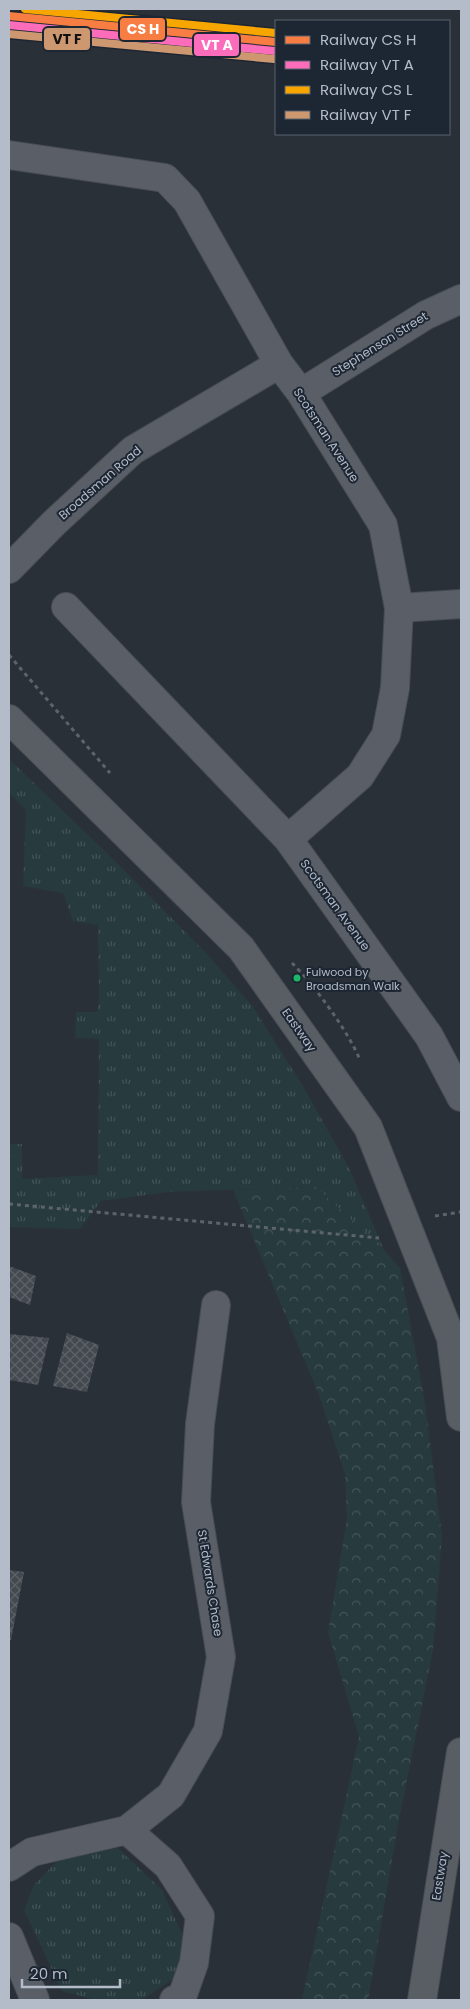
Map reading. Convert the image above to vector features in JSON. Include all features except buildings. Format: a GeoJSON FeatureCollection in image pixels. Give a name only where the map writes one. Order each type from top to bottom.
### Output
{"type":"FeatureCollection","features":[{"type":"Feature","properties":{"kind":"main road","name":"Eastway"},"geometry":{"type":"LineString","coordinates":[[9,719],[241,948],[368,1127],[451,1338],[461,1418]]}},
{"type":"Feature","properties":{"kind":"main road","name":"Eastway"},"geometry":{"type":"LineString","coordinates":[[422,2000],[461,1752]]}},
{"type":"Feature","properties":{"kind":"street","name":"Scotsman Avenue"},"geometry":{"type":"LineString","coordinates":[[9,155],[165,178],[187,201],[279,364],[301,394],[383,525],[399,608],[395,688],[386,735],[360,776],[288,839]]}},
{"type":"Feature","properties":{"kind":"street","name":"Stephenson Street"},"geometry":{"type":"LineString","coordinates":[[301,394],[426,315],[461,299]]}},
{"type":"Feature","properties":{"kind":"street","name":"Broadsman Road"},"geometry":{"type":"LineString","coordinates":[[9,569],[54,523],[133,450],[279,364]]}},
{"type":"Feature","properties":{"kind":"street"},"geometry":{"type":"LineString","coordinates":[[399,608],[461,604]]}},
{"type":"Feature","properties":{"kind":"street","name":"Scotsman Avenue"},"geometry":{"type":"LineString","coordinates":[[66,607],[288,839],[429,1036],[458,1083]]}},
{"type":"Feature","properties":{"kind":"street","name":"St Edwards Chase"},"geometry":{"type":"LineString","coordinates":[[9,1867],[32,1852],[127,1830],[171,1795],[208,1731],[221,1657],[196,1502],[200,1424],[216,1305]]}},
{"type":"Feature","properties":{"kind":"street"},"geometry":{"type":"LineString","coordinates":[[127,1830],[168,1866],[200,1916],[194,1963],[182,1997],[174,2000]]}},
{"type":"Feature","properties":{"kind":"street"},"geometry":{"type":"LineString","coordinates":[[9,1937],[35,2000]]}},
{"type":"Feature","properties":{"kind":"path"},"geometry":{"type":"LineString","coordinates":[[9,1204],[413,1241]]}},
{"type":"Feature","properties":{"kind":"green space"},"geometry":{"type":"Polygon","coordinates":[[[9,759],[113,859],[207,954],[253,1007],[303,1086],[349,1168],[384,1250],[316,1187],[168,1192],[101,1201],[80,1229],[9,1227],[9,1144],[22,1144],[22,1179],[98,1175],[99,1039],[75,1038],[76,1012],[97,1012],[99,1003],[98,925],[73,921],[63,893],[23,886],[26,810],[9,793],[9,759]]]}},
{"type":"Feature","properties":{"kind":"green space"},"geometry":{"type":"Polygon","coordinates":[[[316,1187],[384,1250],[400,1268],[425,1403],[442,1536],[433,1650],[398,1825],[368,2000],[302,2000],[359,1737],[328,1632],[347,1519],[345,1474],[319,1395],[233,1190],[316,1187]]]}},
{"type":"Feature","properties":{"kind":"green space"},"geometry":{"type":"Polygon","coordinates":[[[118,1848],[162,1890],[184,1938],[184,1964],[173,1979],[143,1999],[96,2000],[62,1991],[24,1910],[34,1885],[61,1857],[118,1848]]]}},
{"type":"Feature","properties":{"kind":"transit line"},"geometry":{"type":"LineString","coordinates":[[25,9],[275,33]]}},
{"type":"Feature","properties":{"kind":"transit line"},"geometry":{"type":"LineString","coordinates":[[9,16],[275,42]]}},
{"type":"Feature","properties":{"kind":"transit line"},"geometry":{"type":"LineString","coordinates":[[9,25],[275,51]]}},
{"type":"Feature","properties":{"kind":"transit line"},"geometry":{"type":"LineString","coordinates":[[9,34],[274,59]]}},
{"type":"Feature","properties":{"kind":"place","name":"Fulwood by Broadsman Walk"},"geometry":{"type":"Point","coordinates":[297,978]}}]}
